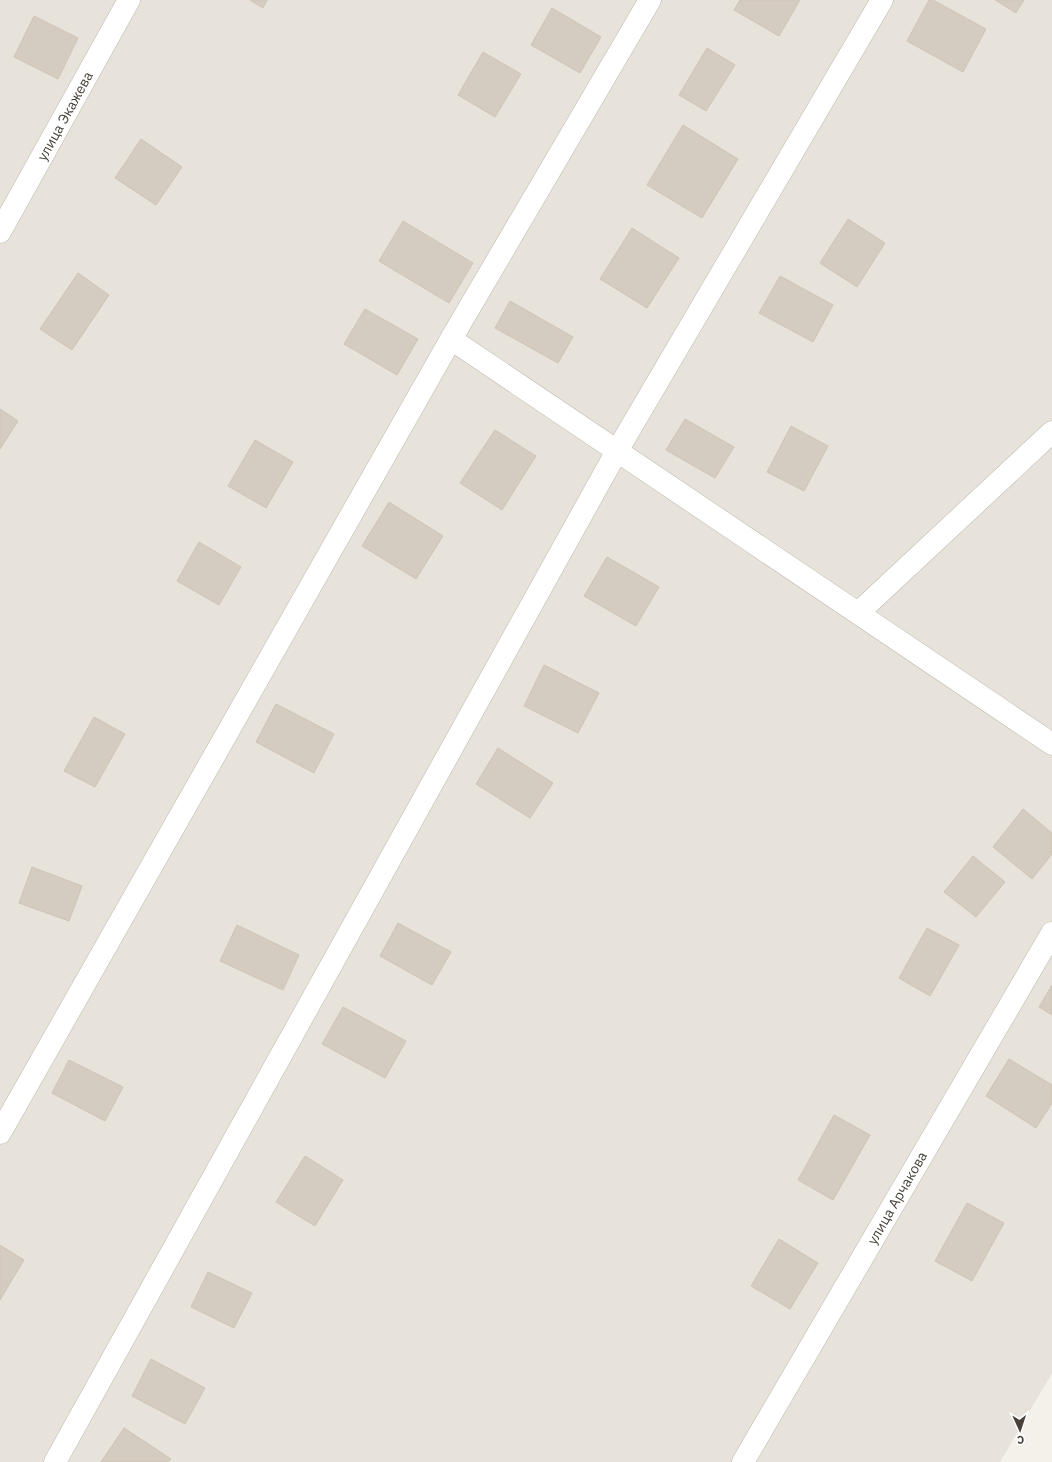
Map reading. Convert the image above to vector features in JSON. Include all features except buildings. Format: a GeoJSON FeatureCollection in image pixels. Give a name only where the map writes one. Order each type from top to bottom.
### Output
{"type":"FeatureCollection","features":[{"type":"Feature","properties":{"kind":"street","name":"улица Экажева"},"geometry":{"type":"LineString","coordinates":[[0,232],[129,0]]}},
{"type":"Feature","properties":{"kind":"street"},"geometry":{"type":"LineString","coordinates":[[0,1133],[451,340],[650,0]]}},
{"type":"Feature","properties":{"kind":"street"},"geometry":{"type":"LineString","coordinates":[[55,1462],[617,451],[882,0]]}},
{"type":"Feature","properties":{"kind":"street"},"geometry":{"type":"LineString","coordinates":[[451,340],[1052,744]]}},
{"type":"Feature","properties":{"kind":"street"},"geometry":{"type":"LineString","coordinates":[[858,613],[1052,432]]}},
{"type":"Feature","properties":{"kind":"street","name":"улица Арчакова"},"geometry":{"type":"LineString","coordinates":[[743,1462],[1052,934]]}},
{"type":"Feature","properties":{"kind":"shaded area"},"geometry":{"type":"Polygon","coordinates":[[[0,0],[1052,0],[1052,1373],[1000,1462],[0,1462],[0,0]]]}}]}
